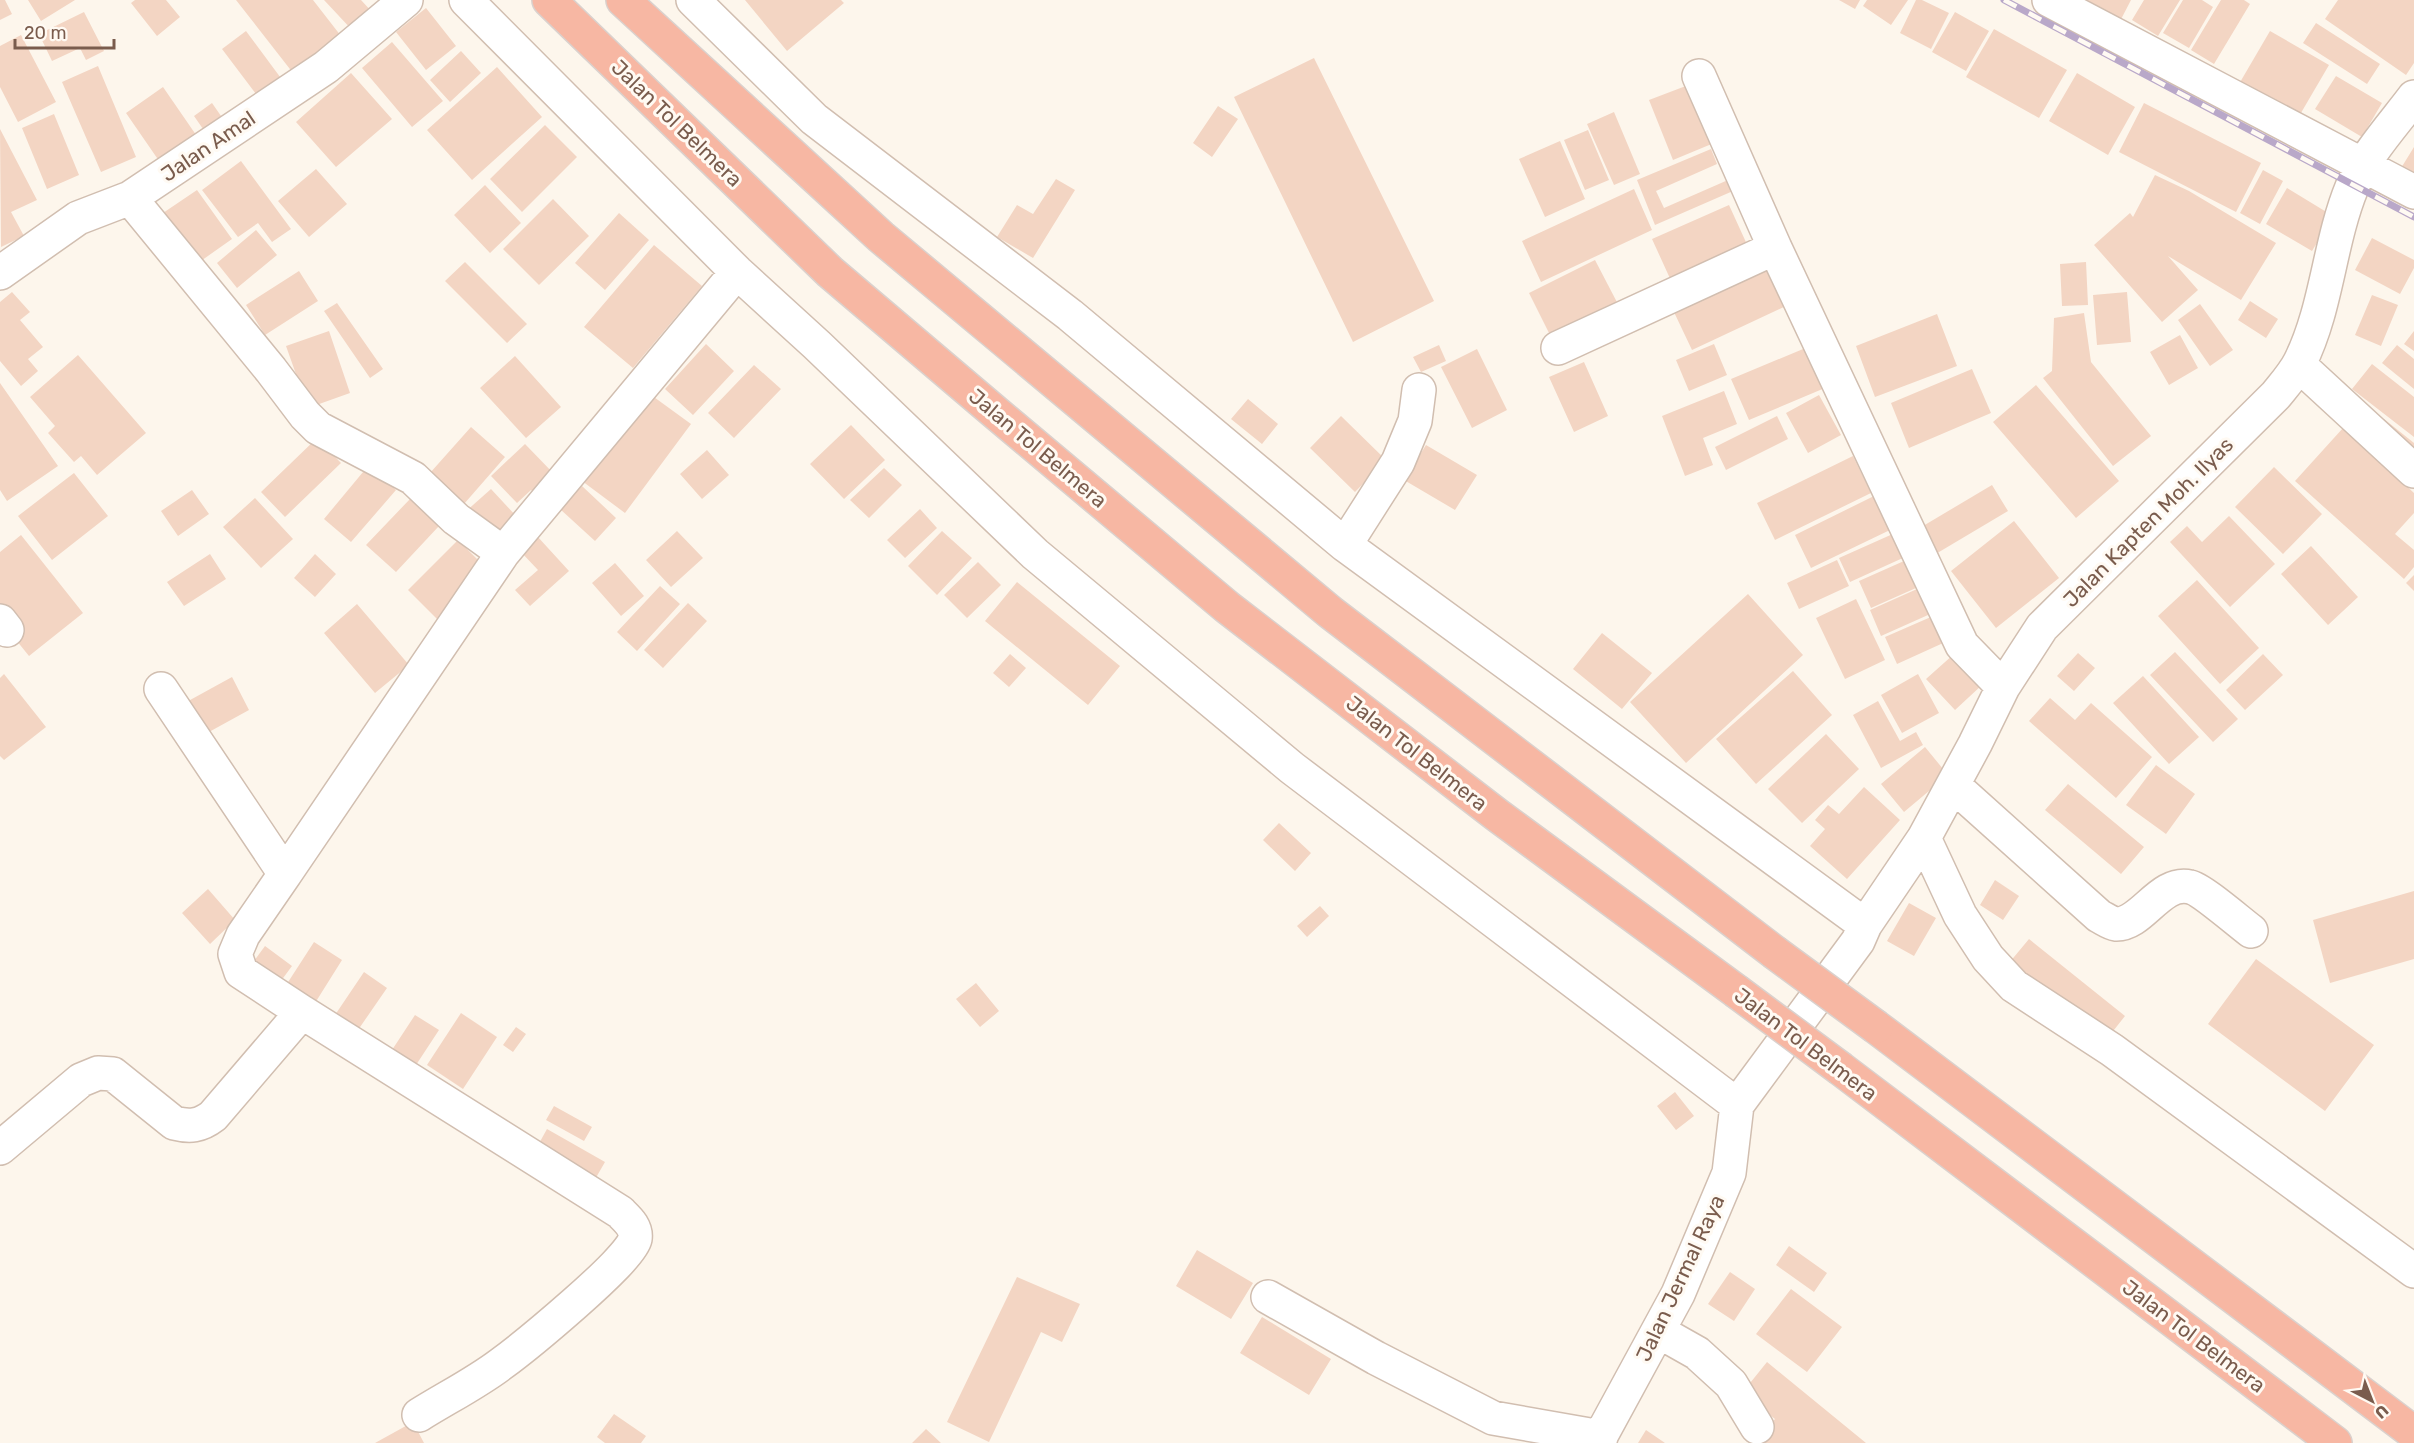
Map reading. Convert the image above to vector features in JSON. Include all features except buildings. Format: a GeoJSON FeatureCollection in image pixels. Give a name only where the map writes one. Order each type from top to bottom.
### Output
{"type":"FeatureCollection","features":[{"type":"Feature","properties":{"kind":"highway","name":"Jalan Tol Belmera"},"geometry":{"type":"LineString","coordinates":[[549,0],[830,272],[1227,607],[1497,815],[1841,1069],[2336,1443]]}},
{"type":"Feature","properties":{"kind":"highway"},"geometry":{"type":"LineString","coordinates":[[623,0],[881,237],[1321,604],[1774,952],[2414,1433]]}},
{"type":"Feature","properties":{"kind":"street","name":"Jalan Amal"},"geometry":{"type":"LineString","coordinates":[[0,273],[78,218],[130,198],[326,67],[406,0]]}},
{"type":"Feature","properties":{"kind":"street"},"geometry":{"type":"LineString","coordinates":[[466,0],[736,272],[817,345],[1035,554],[1292,768],[1737,1105]]}},
{"type":"Feature","properties":{"kind":"street"},"geometry":{"type":"LineString","coordinates":[[693,0],[814,119],[1071,315],[1345,545],[1861,933]]}},
{"type":"Feature","properties":{"kind":"street"},"geometry":{"type":"LineString","coordinates":[[2049,0],[2414,192]]}},
{"type":"Feature","properties":{"kind":"street"},"geometry":{"type":"LineString","coordinates":[[1699,76],[1775,248],[1962,645],[2003,687]]}},
{"type":"Feature","properties":{"kind":"street","name":"Jalan Kapten Moh. Ilyas"},"geometry":{"type":"LineString","coordinates":[[1737,1105],[1861,933],[1924,838],[2003,687],[2042,627],[2276,395],[2299,364],[2311,337],[2334,240],[2352,186],[2364,165],[2414,96]]}},
{"type":"Feature","properties":{"kind":"street"},"geometry":{"type":"LineString","coordinates":[[130,198],[305,415],[318,428],[413,478],[456,519],[503,553]]}},
{"type":"Feature","properties":{"kind":"street"},"geometry":{"type":"LineString","coordinates":[[1558,348],[1775,248]]}},
{"type":"Feature","properties":{"kind":"street"},"geometry":{"type":"LineString","coordinates":[[419,1415],[501,1364],[591,1289],[626,1253],[635,1239],[633,1226],[620,1212],[241,972],[235,954],[243,935],[503,553],[736,272]]}},
{"type":"Feature","properties":{"kind":"street"},"geometry":{"type":"LineString","coordinates":[[2299,364],[2414,471]]}},
{"type":"Feature","properties":{"kind":"street"},"geometry":{"type":"LineString","coordinates":[[1345,545],[1398,462],[1415,421],[1419,390]]}},
{"type":"Feature","properties":{"kind":"street"},"geometry":{"type":"LineString","coordinates":[[161,689],[285,874]]}},
{"type":"Feature","properties":{"kind":"street"},"geometry":{"type":"LineString","coordinates":[[1953,785],[2099,916],[2114,924],[2125,923],[2166,892],[2178,886],[2192,887],[2251,931]]}},
{"type":"Feature","properties":{"kind":"street"},"geometry":{"type":"LineString","coordinates":[[1924,838],[1960,915],[1988,958],[2014,986],[2112,1050],[2414,1271]]}},
{"type":"Feature","properties":{"kind":"street"},"geometry":{"type":"LineString","coordinates":[[0,1148],[81,1080],[98,1073],[113,1074],[174,1123],[186,1126],[201,1124],[221,1107],[302,1012]]}},
{"type":"Feature","properties":{"kind":"street","name":"Jalan Jermal Raya"},"geometry":{"type":"LineString","coordinates":[[1599,1440],[1678,1294],[1730,1173],[1737,1105]]}},
{"type":"Feature","properties":{"kind":"street"},"geometry":{"type":"LineString","coordinates":[[1268,1297],[1376,1358],[1493,1418],[1599,1440]]}},
{"type":"Feature","properties":{"kind":"street"},"geometry":{"type":"LineString","coordinates":[[1658,1331],[1697,1353],[1724,1377],[1731,1384],[1757,1427]]}},
{"type":"Feature","properties":{"kind":"railway"},"geometry":{"type":"LineString","coordinates":[[2004,0],[2414,217]]}}]}
